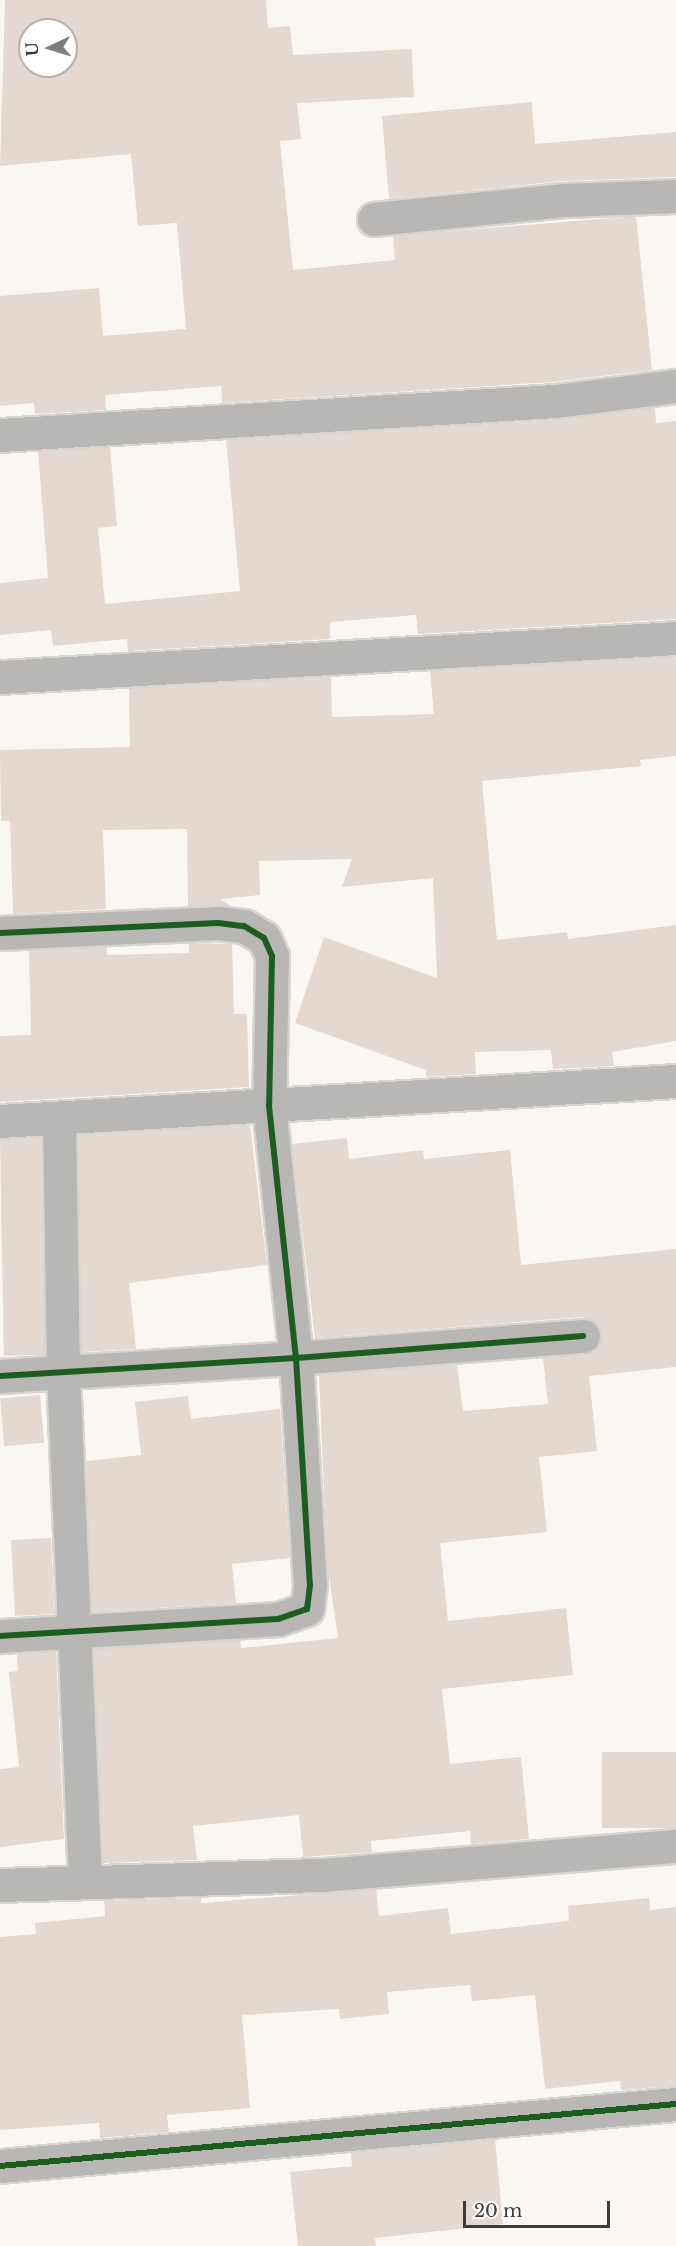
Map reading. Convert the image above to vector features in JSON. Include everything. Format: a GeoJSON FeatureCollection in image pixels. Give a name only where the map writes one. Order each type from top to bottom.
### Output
{"type":"FeatureCollection","features":[{"type":"Feature","properties":{"kind":"street"},"geometry":{"type":"LineString","coordinates":[[374,219],[564,200],[676,196]]}},
{"type":"Feature","properties":{"kind":"street"},"geometry":{"type":"LineString","coordinates":[[0,435],[555,401],[676,386]]}},
{"type":"Feature","properties":{"kind":"street"},"geometry":{"type":"LineString","coordinates":[[0,676],[676,638]]}},
{"type":"Feature","properties":{"kind":"street"},"geometry":{"type":"LineString","coordinates":[[0,933],[218,923],[252,930],[264,938],[272,956],[268,1106],[296,1358],[310,1585],[307,1609],[278,1619],[0,1636]]}},
{"type":"Feature","properties":{"kind":"street"},"geometry":{"type":"LineString","coordinates":[[0,1121],[676,1081]]}},
{"type":"Feature","properties":{"kind":"street"},"geometry":{"type":"LineString","coordinates":[[60,1118],[63,1371],[85,1881]]}},
{"type":"Feature","properties":{"kind":"street"},"geometry":{"type":"LineString","coordinates":[[0,1376],[296,1358],[583,1336]]}},
{"type":"Feature","properties":{"kind":"street"},"geometry":{"type":"LineString","coordinates":[[0,1885],[321,1875],[676,1846]]}},
{"type":"Feature","properties":{"kind":"street"},"geometry":{"type":"LineString","coordinates":[[0,2166],[676,2104]]}},
{"type":"Feature","properties":{"kind":"building"},"geometry":{"type":"Polygon","coordinates":[[[5,0],[266,0],[268,28],[290,26],[293,55],[412,49],[414,97],[297,103],[301,139],[280,141],[293,270],[395,260],[393,236],[636,216],[652,370],[553,382],[222,403],[221,386],[105,395],[106,410],[35,414],[34,403],[0,406],[0,296],[99,288],[103,336],[186,329],[177,223],[138,226],[131,154],[0,166],[5,0]]]}},
{"type":"Feature","properties":{"kind":"building"},"geometry":{"type":"Polygon","coordinates":[[[532,102],[535,144],[676,132],[676,177],[562,181],[389,199],[382,116],[532,102]]]}},
{"type":"Feature","properties":{"kind":"building"},"geometry":{"type":"Polygon","coordinates":[[[655,408],[656,423],[676,421],[676,619],[418,634],[416,615],[330,622],[330,639],[128,651],[127,639],[53,646],[51,630],[0,635],[0,583],[48,578],[38,451],[110,447],[117,526],[98,528],[105,604],[240,591],[226,440],[556,420],[655,408]]]}},
{"type":"Feature","properties":{"kind":"building"},"geometry":{"type":"Polygon","coordinates":[[[676,657],[676,756],[640,760],[641,766],[482,781],[497,940],[567,932],[568,939],[676,925],[676,1041],[612,1052],[614,1066],[553,1069],[551,1050],[475,1052],[476,1074],[426,1077],[426,1070],[295,1023],[324,937],[437,978],[433,878],[342,887],[352,859],[259,861],[260,895],[220,899],[231,906],[188,906],[187,829],[103,830],[106,909],[13,914],[10,821],[1,821],[0,750],[130,747],[129,688],[331,677],[332,717],[434,714],[430,671],[676,657]]]}},
{"type":"Feature","properties":{"kind":"building"},"geometry":{"type":"Polygon","coordinates":[[[189,943],[232,944],[234,1014],[247,1014],[249,1087],[0,1102],[0,1036],[31,1035],[29,950],[107,947],[107,955],[189,953],[189,943]]]}},
{"type":"Feature","properties":{"kind":"building"},"geometry":{"type":"Polygon","coordinates":[[[250,1125],[267,1265],[129,1283],[136,1349],[81,1352],[78,1135],[250,1125]]]}},
{"type":"Feature","properties":{"kind":"building"},"geometry":{"type":"Polygon","coordinates":[[[41,1137],[45,1355],[4,1356],[0,1138],[41,1137]]]}},
{"type":"Feature","properties":{"kind":"building"},"geometry":{"type":"Polygon","coordinates":[[[347,1138],[349,1159],[423,1150],[424,1159],[510,1150],[521,1265],[676,1249],[676,1367],[589,1376],[597,1451],[539,1457],[547,1532],[440,1543],[448,1621],[566,1608],[573,1675],[442,1689],[450,1764],[521,1757],[529,1839],[471,1844],[470,1831],[371,1841],[372,1852],[303,1857],[299,1815],[193,1826],[197,1860],[103,1863],[94,1649],[240,1640],[241,1648],[338,1638],[327,1563],[319,1375],[457,1364],[463,1411],[548,1404],[543,1358],[585,1355],[600,1344],[598,1325],[582,1317],[315,1338],[292,1144],[347,1138]]]}},
{"type":"Feature","properties":{"kind":"building"},"geometry":{"type":"Polygon","coordinates":[[[40,1395],[44,1443],[4,1446],[0,1398],[40,1395]]]}},
{"type":"Feature","properties":{"kind":"building"},"geometry":{"type":"Polygon","coordinates":[[[188,1396],[191,1419],[280,1409],[290,1558],[232,1564],[236,1603],[92,1612],[86,1461],[141,1455],[135,1402],[188,1396]]]}},
{"type":"Feature","properties":{"kind":"building"},"geometry":{"type":"Polygon","coordinates":[[[51,1538],[55,1614],[15,1616],[11,1540],[51,1538]]]}},
{"type":"Feature","properties":{"kind":"building"},"geometry":{"type":"Polygon","coordinates":[[[56,1651],[64,1839],[0,1847],[0,1769],[19,1767],[9,1672],[18,1671],[17,1654],[56,1651]]]}},
{"type":"Feature","properties":{"kind":"building"},"geometry":{"type":"Polygon","coordinates":[[[602,1752],[676,1752],[676,1828],[602,1828],[602,1752]]]}},
{"type":"Feature","properties":{"kind":"building"},"geometry":{"type":"Polygon","coordinates":[[[376,1889],[379,1916],[448,1908],[451,1934],[569,1921],[568,1906],[649,1898],[650,1910],[676,1907],[676,2086],[621,2090],[620,2081],[545,2089],[535,1995],[472,2001],[470,1985],[387,1992],[389,2014],[340,2019],[339,2009],[242,2015],[250,2108],[167,2115],[169,2132],[100,2138],[99,2123],[0,2130],[0,1937],[36,1934],[35,1923],[105,1916],[104,1901],[201,1898],[201,1903],[376,1889]]]}},
{"type":"Feature","properties":{"kind":"building"},"geometry":{"type":"Polygon","coordinates":[[[495,2139],[503,2224],[375,2238],[376,2246],[298,2246],[290,2172],[352,2166],[351,2153],[495,2139]]]}},
{"type":"Feature","properties":{"kind":"cycle path"},"geometry":{"type":"LineString","coordinates":[[0,933],[218,923],[244,926],[264,938],[272,956],[269,1106],[296,1358],[583,1336]]}},
{"type":"Feature","properties":{"kind":"cycle path"},"geometry":{"type":"LineString","coordinates":[[0,1376],[296,1358],[310,1585],[307,1609],[278,1619],[0,1636]]}},
{"type":"Feature","properties":{"kind":"cycle path"},"geometry":{"type":"LineString","coordinates":[[0,2166],[676,2104]]}}]}
